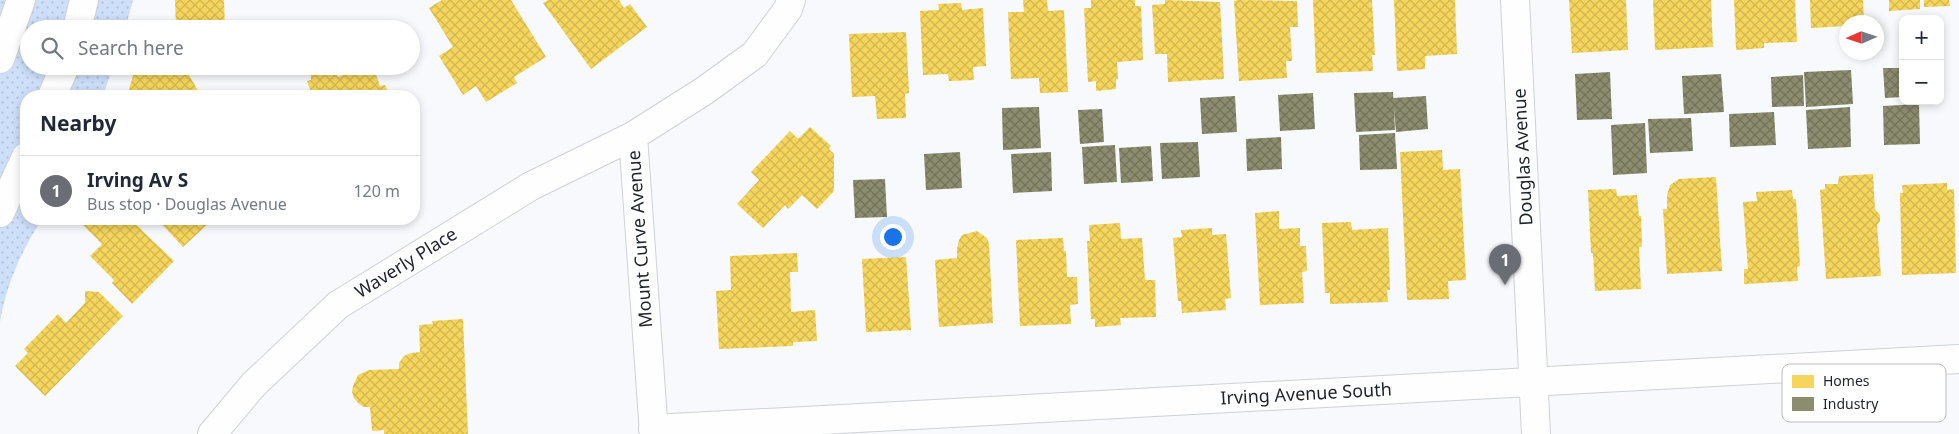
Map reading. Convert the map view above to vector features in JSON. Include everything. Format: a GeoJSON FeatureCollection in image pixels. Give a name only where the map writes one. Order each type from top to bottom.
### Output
{"type":"FeatureCollection","features":[{"type":"Feature","properties":{"kind":"street"},"geometry":{"type":"LineString","coordinates":[[0,59],[21,0]]}},
{"type":"Feature","properties":{"kind":"street"},"geometry":{"type":"LineString","coordinates":[[78,20],[84,0]]}},
{"type":"Feature","properties":{"kind":"street","name":"Mount Curve Avenue"},"geometry":{"type":"LineString","coordinates":[[654,431],[633,136],[704,91],[755,54],[788,9],[791,0]]}},
{"type":"Feature","properties":{"kind":"street","name":"Douglas Avenue"},"geometry":{"type":"LineString","coordinates":[[1514,0],[1536,434]]}},
{"type":"Feature","properties":{"kind":"street"},"geometry":{"type":"LineString","coordinates":[[55,90],[61,75]]}},
{"type":"Feature","properties":{"kind":"street","name":"Waverly Place"},"geometry":{"type":"LineString","coordinates":[[212,434],[254,384],[338,305],[531,186],[633,136]]}},
{"type":"Feature","properties":{"kind":"street"},"geometry":{"type":"LineString","coordinates":[[0,213],[20,170]]}},
{"type":"Feature","properties":{"kind":"street","name":"Irving Avenue South"},"geometry":{"type":"LineString","coordinates":[[1867,364],[1959,359]]}},
{"type":"Feature","properties":{"kind":"street","name":"Irving Avenue South"},"geometry":{"type":"LineString","coordinates":[[654,431],[1782,369]]}},
{"type":"Feature","properties":{"kind":"shaded area"},"geometry":{"type":"Polygon","coordinates":[[[0,0],[133,0],[127,20],[20,20],[20,75],[110,75],[105,90],[20,90],[20,225],[38,225],[16,268],[6,295],[0,322],[0,0]]]}},
{"type":"Feature","properties":{"kind":"building: Homes"},"geometry":{"type":"Polygon","coordinates":[[[175,0],[224,0],[225,20],[176,20],[175,0]]]}},
{"type":"Feature","properties":{"kind":"building: Homes"},"geometry":{"type":"Polygon","coordinates":[[[442,0],[511,0],[546,57],[514,77],[517,83],[486,102],[476,86],[463,95],[439,56],[453,47],[429,8],[442,0]]]}},
{"type":"Feature","properties":{"kind":"building: Homes"},"geometry":{"type":"Polygon","coordinates":[[[548,0],[619,0],[624,8],[630,4],[647,27],[591,69],[543,3],[548,0]]]}},
{"type":"Feature","properties":{"kind":"building: Homes"},"geometry":{"type":"Polygon","coordinates":[[[1023,0],[1047,0],[1048,11],[1064,10],[1068,92],[1040,93],[1039,78],[1011,79],[1008,12],[1024,12],[1023,0]]]}},
{"type":"Feature","properties":{"kind":"building: Homes"},"geometry":{"type":"Polygon","coordinates":[[[1091,0],[1135,0],[1135,6],[1141,6],[1143,60],[1117,62],[1118,79],[1116,79],[1116,89],[1096,91],[1096,81],[1088,82],[1084,8],[1091,8],[1091,0]]]}},
{"type":"Feature","properties":{"kind":"building: Homes"},"geometry":{"type":"Polygon","coordinates":[[[1165,0],[1220,2],[1224,79],[1168,82],[1167,54],[1155,54],[1152,5],[1165,4],[1165,0]]]}},
{"type":"Feature","properties":{"kind":"building: Homes"},"geometry":{"type":"Polygon","coordinates":[[[1313,0],[1372,0],[1375,55],[1372,55],[1373,71],[1316,73],[1313,0]]]}},
{"type":"Feature","properties":{"kind":"building: Homes"},"geometry":{"type":"Polygon","coordinates":[[[1394,0],[1455,0],[1457,54],[1425,56],[1425,69],[1397,71],[1394,0]]]}},
{"type":"Feature","properties":{"kind":"building: Homes"},"geometry":{"type":"Polygon","coordinates":[[[1569,0],[1626,0],[1628,50],[1572,53],[1569,0]]]}},
{"type":"Feature","properties":{"kind":"building: Homes"},"geometry":{"type":"Polygon","coordinates":[[[1653,0],[1711,0],[1713,47],[1655,50],[1653,0]]]}},
{"type":"Feature","properties":{"kind":"building: Homes"},"geometry":{"type":"Polygon","coordinates":[[[1734,0],[1795,0],[1797,42],[1764,43],[1764,48],[1736,50],[1734,0]]]}},
{"type":"Feature","properties":{"kind":"building: Homes"},"geometry":{"type":"Polygon","coordinates":[[[1810,0],[1863,0],[1864,15],[1839,15],[1839,26],[1811,28],[1810,0]]]}},
{"type":"Feature","properties":{"kind":"building: Homes"},"geometry":{"type":"Polygon","coordinates":[[[1889,0],[1920,0],[1920,9],[1889,11],[1889,0]]]}},
{"type":"Feature","properties":{"kind":"building: Homes"},"geometry":{"type":"Polygon","coordinates":[[[1924,0],[1949,0],[1950,6],[1924,7],[1924,0]]]}},
{"type":"Feature","properties":{"kind":"building: Homes"},"geometry":{"type":"Polygon","coordinates":[[[1234,1],[1297,1],[1298,27],[1290,27],[1292,61],[1286,61],[1287,78],[1239,81],[1234,1]]]}},
{"type":"Feature","properties":{"kind":"building: Homes"},"geometry":{"type":"Polygon","coordinates":[[[961,3],[962,10],[983,8],[986,66],[973,67],[974,80],[949,81],[948,74],[923,75],[920,11],[939,10],[938,4],[961,3]]]}},
{"type":"Feature","properties":{"kind":"building: Homes"},"geometry":{"type":"Polygon","coordinates":[[[906,32],[909,93],[905,94],[906,118],[877,119],[875,96],[852,97],[849,34],[906,32]]]}},
{"type":"Feature","properties":{"kind":"building: Homes"},"geometry":{"type":"Polygon","coordinates":[[[133,75],[189,75],[198,90],[130,90],[133,75]]]}},
{"type":"Feature","properties":{"kind":"building: Homes"},"geometry":{"type":"Polygon","coordinates":[[[311,75],[337,75],[338,77],[343,75],[376,75],[380,86],[385,85],[387,90],[310,90],[307,81],[311,80],[311,75]]]}},
{"type":"Feature","properties":{"kind":"building: Homes"},"geometry":{"type":"Polygon","coordinates":[[[810,127],[831,146],[829,149],[834,154],[834,191],[817,209],[802,195],[788,209],[785,205],[763,228],[737,204],[759,180],[751,172],[790,131],[798,139],[810,127]]]}},
{"type":"Feature","properties":{"kind":"building: Homes"},"geometry":{"type":"Polygon","coordinates":[[[1442,150],[1443,170],[1460,169],[1466,280],[1448,281],[1449,299],[1407,300],[1400,152],[1442,150]]]}},
{"type":"Feature","properties":{"kind":"building: Homes"},"geometry":{"type":"Polygon","coordinates":[[[1873,174],[1875,209],[1880,215],[1880,221],[1877,225],[1881,276],[1826,279],[1820,190],[1825,189],[1825,184],[1838,184],[1839,176],[1873,174]]]}},
{"type":"Feature","properties":{"kind":"building: Homes"},"geometry":{"type":"Polygon","coordinates":[[[1716,177],[1722,271],[1667,274],[1663,209],[1667,209],[1667,195],[1670,185],[1679,179],[1716,177]]]}},
{"type":"Feature","properties":{"kind":"building: Homes"},"geometry":{"type":"Polygon","coordinates":[[[1947,183],[1947,190],[1954,189],[1956,273],[1902,275],[1900,193],[1903,193],[1902,185],[1947,183]]]}},
{"type":"Feature","properties":{"kind":"building: Homes"},"geometry":{"type":"Polygon","coordinates":[[[1616,189],[1617,196],[1637,195],[1639,216],[1641,216],[1642,247],[1639,247],[1641,289],[1595,291],[1588,190],[1616,189]]]}},
{"type":"Feature","properties":{"kind":"building: Homes"},"geometry":{"type":"Polygon","coordinates":[[[1792,190],[1793,199],[1796,199],[1800,266],[1797,267],[1798,281],[1744,284],[1744,269],[1748,269],[1743,202],[1757,201],[1756,192],[1792,190]]]}},
{"type":"Feature","properties":{"kind":"building: Homes"},"geometry":{"type":"Polygon","coordinates":[[[1279,211],[1279,229],[1300,228],[1300,246],[1306,246],[1307,271],[1302,272],[1304,303],[1260,305],[1255,213],[1279,211]]]}},
{"type":"Feature","properties":{"kind":"building: Homes"},"geometry":{"type":"Polygon","coordinates":[[[1351,222],[1352,230],[1388,228],[1390,290],[1387,290],[1388,302],[1330,304],[1330,293],[1325,293],[1322,223],[1351,222]]]}},
{"type":"Feature","properties":{"kind":"building: Homes"},"geometry":{"type":"Polygon","coordinates":[[[1120,223],[1121,239],[1142,238],[1145,280],[1155,280],[1156,317],[1120,318],[1121,325],[1095,327],[1095,319],[1091,319],[1087,241],[1090,241],[1089,225],[1120,223]]]}},
{"type":"Feature","properties":{"kind":"building: Homes"},"geometry":{"type":"Polygon","coordinates":[[[83,225],[136,225],[174,261],[132,304],[112,283],[114,280],[90,256],[102,244],[83,225]]]}},
{"type":"Feature","properties":{"kind":"building: Homes"},"geometry":{"type":"Polygon","coordinates":[[[163,225],[207,225],[183,247],[163,225]]]}},
{"type":"Feature","properties":{"kind":"building: Homes"},"geometry":{"type":"Polygon","coordinates":[[[1212,228],[1212,235],[1226,234],[1231,298],[1225,299],[1226,310],[1182,313],[1181,301],[1178,301],[1173,238],[1182,237],[1181,230],[1212,228]]]}},
{"type":"Feature","properties":{"kind":"building: Homes"},"geometry":{"type":"Polygon","coordinates":[[[977,231],[987,238],[989,244],[993,323],[939,327],[935,260],[957,258],[957,249],[962,235],[977,231]]]}},
{"type":"Feature","properties":{"kind":"building: Homes"},"geometry":{"type":"Polygon","coordinates":[[[1063,238],[1064,251],[1066,251],[1067,277],[1077,277],[1078,304],[1070,305],[1071,324],[1020,326],[1016,240],[1063,238]]]}},
{"type":"Feature","properties":{"kind":"building: Homes"},"geometry":{"type":"Polygon","coordinates":[[[797,253],[798,272],[790,272],[791,312],[815,310],[817,341],[793,342],[793,346],[719,349],[716,291],[731,290],[730,256],[797,253]]]}},
{"type":"Feature","properties":{"kind":"building: Homes"},"geometry":{"type":"Polygon","coordinates":[[[906,257],[911,330],[866,332],[862,259],[906,257]]]}},
{"type":"Feature","properties":{"kind":"building: Homes"},"geometry":{"type":"Polygon","coordinates":[[[85,291],[99,292],[123,316],[45,396],[15,366],[28,353],[24,349],[58,314],[66,323],[85,303],[85,291]]]}},
{"type":"Feature","properties":{"kind":"building: Homes"},"geometry":{"type":"Polygon","coordinates":[[[463,319],[468,434],[384,434],[384,430],[372,431],[370,407],[364,407],[359,404],[352,392],[358,375],[369,370],[399,369],[399,363],[404,356],[420,352],[419,325],[433,324],[432,321],[463,319]]]}},
{"type":"Feature","properties":{"kind":"building: Industry"},"geometry":{"type":"Polygon","coordinates":[[[1883,68],[1899,68],[1899,97],[1885,98],[1883,68]]]}},
{"type":"Feature","properties":{"kind":"building: Industry"},"geometry":{"type":"Polygon","coordinates":[[[1851,70],[1853,104],[1806,107],[1804,72],[1851,70]]]}},
{"type":"Feature","properties":{"kind":"building: Industry"},"geometry":{"type":"Polygon","coordinates":[[[1610,72],[1612,119],[1577,120],[1575,74],[1610,72]]]}},
{"type":"Feature","properties":{"kind":"building: Industry"},"geometry":{"type":"Polygon","coordinates":[[[1721,74],[1724,112],[1684,114],[1682,76],[1721,74]]]}},
{"type":"Feature","properties":{"kind":"building: Industry"},"geometry":{"type":"Polygon","coordinates":[[[1803,75],[1804,106],[1772,107],[1771,77],[1803,75]]]}},
{"type":"Feature","properties":{"kind":"building: Industry"},"geometry":{"type":"Polygon","coordinates":[[[1393,92],[1395,130],[1356,132],[1354,93],[1393,92]]]}},
{"type":"Feature","properties":{"kind":"building: Industry"},"geometry":{"type":"Polygon","coordinates":[[[1313,93],[1315,129],[1280,131],[1278,95],[1313,93]]]}},
{"type":"Feature","properties":{"kind":"building: Industry"},"geometry":{"type":"Polygon","coordinates":[[[1235,96],[1237,132],[1202,134],[1200,98],[1235,96]]]}},
{"type":"Feature","properties":{"kind":"building: Industry"},"geometry":{"type":"Polygon","coordinates":[[[1426,96],[1428,129],[1396,132],[1393,98],[1426,96]]]}},
{"type":"Feature","properties":{"kind":"building: Industry"},"geometry":{"type":"Polygon","coordinates":[[[1919,105],[1920,144],[1884,145],[1883,106],[1919,105]]]}},
{"type":"Feature","properties":{"kind":"building: Industry"},"geometry":{"type":"Polygon","coordinates":[[[1039,107],[1041,148],[1003,150],[1002,108],[1039,107]]]}},
{"type":"Feature","properties":{"kind":"building: Industry"},"geometry":{"type":"Polygon","coordinates":[[[1850,107],[1851,147],[1808,149],[1806,110],[1850,107]]]}},
{"type":"Feature","properties":{"kind":"building: Industry"},"geometry":{"type":"Polygon","coordinates":[[[1102,109],[1104,142],[1080,144],[1078,110],[1102,109]]]}},
{"type":"Feature","properties":{"kind":"building: Industry"},"geometry":{"type":"Polygon","coordinates":[[[1774,112],[1776,145],[1730,147],[1729,114],[1774,112]]]}},
{"type":"Feature","properties":{"kind":"building: Industry"},"geometry":{"type":"Polygon","coordinates":[[[1691,118],[1693,151],[1650,153],[1648,119],[1691,118]]]}},
{"type":"Feature","properties":{"kind":"building: Industry"},"geometry":{"type":"Polygon","coordinates":[[[1645,123],[1647,173],[1613,175],[1611,125],[1645,123]]]}},
{"type":"Feature","properties":{"kind":"building: Industry"},"geometry":{"type":"Polygon","coordinates":[[[1395,133],[1397,169],[1360,170],[1359,135],[1395,133]]]}},
{"type":"Feature","properties":{"kind":"building: Industry"},"geometry":{"type":"Polygon","coordinates":[[[1281,137],[1282,169],[1247,171],[1246,139],[1281,137]]]}},
{"type":"Feature","properties":{"kind":"building: Industry"},"geometry":{"type":"Polygon","coordinates":[[[1198,142],[1200,177],[1162,179],[1160,143],[1198,142]]]}},
{"type":"Feature","properties":{"kind":"building: Industry"},"geometry":{"type":"Polygon","coordinates":[[[1115,145],[1117,182],[1084,184],[1082,147],[1115,145]]]}},
{"type":"Feature","properties":{"kind":"building: Industry"},"geometry":{"type":"Polygon","coordinates":[[[1151,146],[1153,181],[1121,183],[1119,148],[1151,146]]]}},
{"type":"Feature","properties":{"kind":"building: Industry"},"geometry":{"type":"Polygon","coordinates":[[[960,152],[962,188],[926,190],[924,154],[960,152]]]}},
{"type":"Feature","properties":{"kind":"building: Industry"},"geometry":{"type":"Polygon","coordinates":[[[1051,152],[1052,191],[1013,193],[1011,154],[1051,152]]]}},
{"type":"Feature","properties":{"kind":"building: Industry"},"geometry":{"type":"Polygon","coordinates":[[[885,179],[887,217],[855,218],[853,180],[885,179]]]}},
{"type":"Feature","properties":{"kind":"place","name":"Irving Av S"},"geometry":{"type":"Point","coordinates":[1505,285]}}]}
